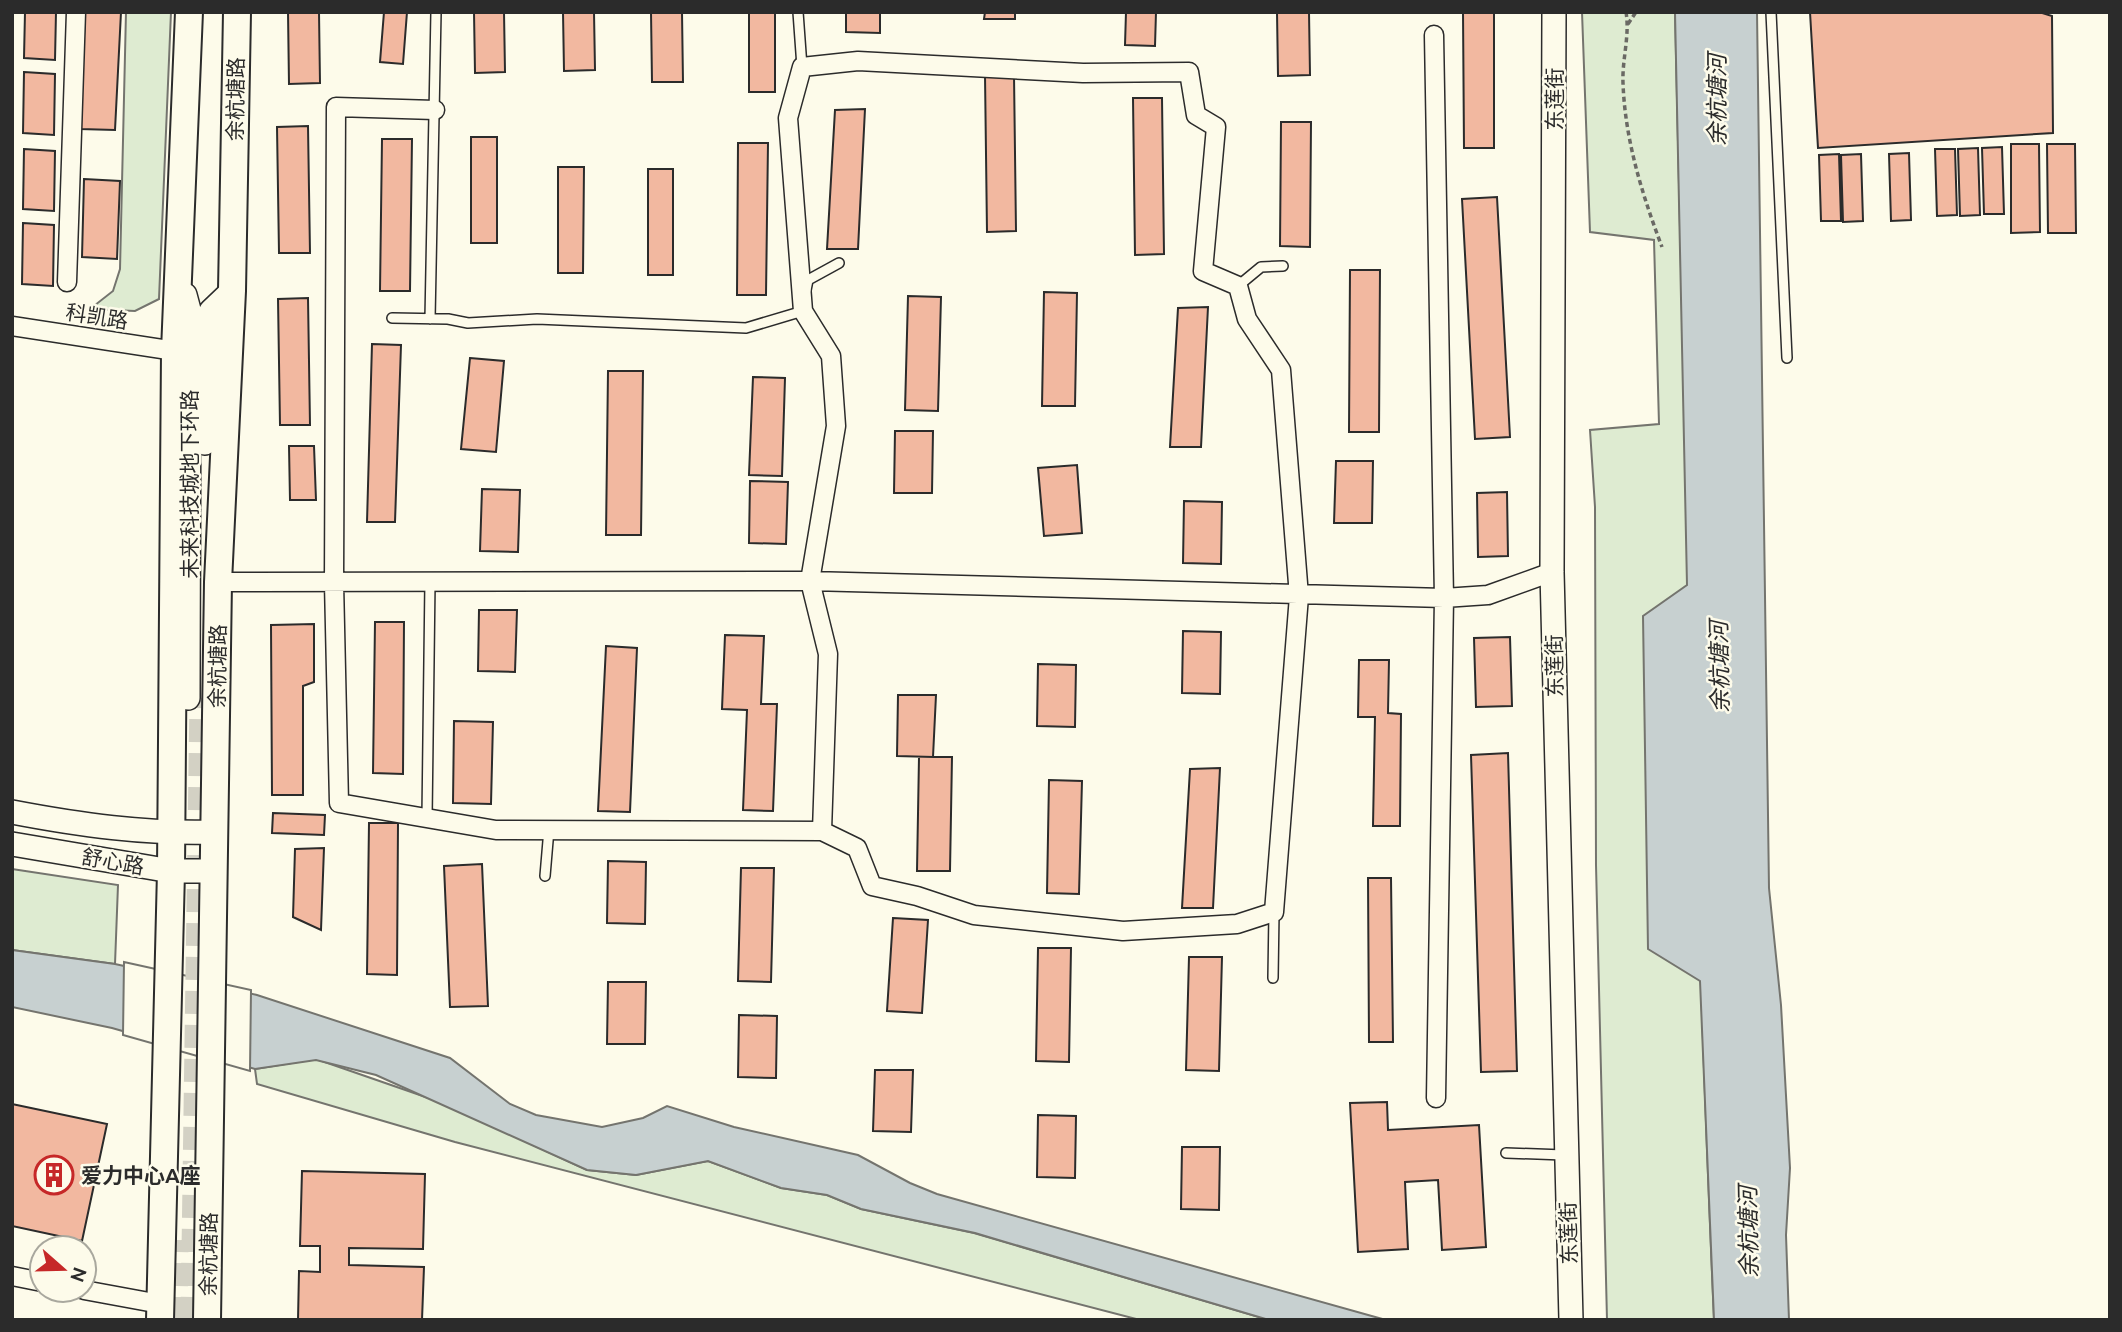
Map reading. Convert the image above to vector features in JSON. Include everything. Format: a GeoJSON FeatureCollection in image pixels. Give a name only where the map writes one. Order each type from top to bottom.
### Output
{"type":"FeatureCollection","features":[{"type":"Feature","properties":{"kind":"main road","name":"余杭塘路"},"geometry":{"type":"LineString","coordinates":[[160,1312],[166,965],[171,872],[175,351],[189,12]]}},
{"type":"Feature","properties":{"kind":"main road","name":"余杭塘路"},"geometry":{"type":"LineString","coordinates":[[207,1320],[218,582],[232,291],[237,12]]}},
{"type":"Feature","properties":{"kind":"street"},"geometry":{"type":"LineString","coordinates":[[67,282],[76,12]]}},
{"type":"Feature","properties":{"kind":"street","name":"东莲街"},"geometry":{"type":"LineString","coordinates":[[1554,12],[1552,572],[1571,1320]]}},
{"type":"Feature","properties":{"kind":"street"},"geometry":{"type":"LineString","coordinates":[[1434,35],[1444,598],[1436,1098]]}},
{"type":"Feature","properties":{"kind":"street"},"geometry":{"type":"LineString","coordinates":[[435,110],[336,107],[334,583],[339,803],[496,830],[822,831],[857,848],[872,886],[917,896],[974,915],[1123,931],[1237,924],[1274,912],[1299,596],[1281,370],[1247,319],[1238,286],[1203,271],[1216,127],[1196,115],[1189,72],[1083,73],[858,61],[802,67],[788,118],[803,312],[831,356],[836,426],[810,581],[828,654],[822,831]]}},
{"type":"Feature","properties":{"kind":"street","name":"未来科技城地下环路"},"geometry":{"type":"LineString","coordinates":[[178,272],[189,310],[195,698],[211,311],[232,291]]}},
{"type":"Feature","properties":{"kind":"street","name":"科凯路"},"geometry":{"type":"LineString","coordinates":[[12,326],[175,351]]}},
{"type":"Feature","properties":{"kind":"street"},"geometry":{"type":"LineString","coordinates":[[218,582],[810,581],[1444,598],[1488,595],[1552,572]]}},
{"type":"Feature","properties":{"kind":"street","name":"舒心路"},"geometry":{"type":"LineString","coordinates":[[12,812],[88,827],[171,833],[215,832]]}},
{"type":"Feature","properties":{"kind":"street","name":"舒心路"},"geometry":{"type":"LineString","coordinates":[[12,844],[171,872],[214,871]]}},
{"type":"Feature","properties":{"kind":"street"},"geometry":{"type":"LineString","coordinates":[[98,1294],[160,1312]]}},
{"type":"Feature","properties":{"kind":"lane"},"geometry":{"type":"LineString","coordinates":[[430,319],[436,12]]}},
{"type":"Feature","properties":{"kind":"lane"},"geometry":{"type":"LineString","coordinates":[[798,12],[802,67]]}},
{"type":"Feature","properties":{"kind":"lane"},"geometry":{"type":"LineString","coordinates":[[1771,12],[1787,358]]}},
{"type":"Feature","properties":{"kind":"lane"},"geometry":{"type":"LineString","coordinates":[[392,318],[468,323],[537,318],[746,328],[803,312],[808,280],[839,263]]}},
{"type":"Feature","properties":{"kind":"lane"},"geometry":{"type":"LineString","coordinates":[[1238,286],[1261,267],[1283,267]]}},
{"type":"Feature","properties":{"kind":"lane"},"geometry":{"type":"LineString","coordinates":[[427,818],[430,580]]}},
{"type":"Feature","properties":{"kind":"lane"},"geometry":{"type":"LineString","coordinates":[[545,876],[549,829]]}},
{"type":"Feature","properties":{"kind":"lane"},"geometry":{"type":"LineString","coordinates":[[1273,978],[1274,912]]}},
{"type":"Feature","properties":{"kind":"lane"},"geometry":{"type":"LineString","coordinates":[[1507,1153],[1566,1155]]}},
{"type":"Feature","properties":{"kind":"path"},"geometry":{"type":"LineString","coordinates":[[1626,12],[1628,24],[1622,80],[1626,121],[1644,199],[1662,247]]}},
{"type":"Feature","properties":{"kind":"path"},"geometry":{"type":"LineString","coordinates":[[1628,24],[1636,12]]}},
{"type":"Feature","properties":{"kind":"green space"},"geometry":{"type":"Polygon","coordinates":[[[126,12],[171,12],[159,299],[135,311],[90,309],[113,291],[120,269],[126,12]]]}},
{"type":"Feature","properties":{"kind":"green space"},"geometry":{"type":"Polygon","coordinates":[[[1582,12],[1675,12],[1696,830],[1714,1320],[1607,1320],[1596,865],[1595,507],[1590,430],[1659,424],[1654,240],[1590,232],[1582,12]]]}},
{"type":"Feature","properties":{"kind":"green space"},"geometry":{"type":"Polygon","coordinates":[[[12,869],[118,885],[115,964],[12,950],[12,869]]]}},
{"type":"Feature","properties":{"kind":"green space"},"geometry":{"type":"Polygon","coordinates":[[[316,1059],[440,1102],[587,1170],[636,1175],[708,1161],[781,1188],[827,1195],[861,1209],[974,1233],[1269,1320],[1140,1320],[455,1142],[257,1084],[255,1069],[316,1059]]]}},
{"type":"Feature","properties":{"kind":"water","name":"余杭塘河"},"geometry":{"type":"Polygon","coordinates":[[[1675,12],[1757,12],[1769,888],[1781,1005],[1790,1168],[1786,1235],[1789,1320],[1714,1320],[1700,981],[1648,949],[1643,616],[1687,585],[1675,12]]]}},
{"type":"Feature","properties":{"kind":"water"},"geometry":{"type":"Polygon","coordinates":[[[12,950],[115,964],[257,995],[450,1058],[510,1104],[536,1115],[602,1127],[643,1118],[667,1106],[734,1127],[858,1155],[937,1194],[1386,1320],[1269,1320],[975,1233],[861,1209],[827,1195],[781,1188],[708,1161],[636,1175],[587,1170],[376,1075],[316,1060],[255,1069],[112,1028],[12,1007],[12,950]]]}},
{"type":"Feature","properties":{"kind":"pier"},"geometry":{"type":"Polygon","coordinates":[[[124,962],[251,990],[250,1071],[123,1035],[124,962]]]}},
{"type":"Feature","properties":{"kind":"building"},"geometry":{"type":"Polygon","coordinates":[[[25,12],[56,12],[55,60],[24,58],[25,12]]]}},
{"type":"Feature","properties":{"kind":"building"},"geometry":{"type":"Polygon","coordinates":[[[85,12],[121,12],[115,130],[80,129],[85,12]]]}},
{"type":"Feature","properties":{"kind":"building"},"geometry":{"type":"Polygon","coordinates":[[[288,12],[319,12],[320,83],[289,84],[288,12]]]}},
{"type":"Feature","properties":{"kind":"building"},"geometry":{"type":"Polygon","coordinates":[[[384,12],[407,12],[403,64],[380,62],[384,12]]]}},
{"type":"Feature","properties":{"kind":"building"},"geometry":{"type":"Polygon","coordinates":[[[474,12],[504,12],[505,72],[475,73],[474,12]]]}},
{"type":"Feature","properties":{"kind":"building"},"geometry":{"type":"Polygon","coordinates":[[[563,12],[594,12],[595,70],[564,71],[563,12]]]}},
{"type":"Feature","properties":{"kind":"building"},"geometry":{"type":"Polygon","coordinates":[[[651,12],[682,12],[683,82],[652,82],[651,12]]]}},
{"type":"Feature","properties":{"kind":"building"},"geometry":{"type":"Polygon","coordinates":[[[749,12],[775,12],[775,92],[749,92],[749,12]]]}},
{"type":"Feature","properties":{"kind":"building"},"geometry":{"type":"Polygon","coordinates":[[[846,12],[880,12],[880,33],[846,32],[846,12]]]}},
{"type":"Feature","properties":{"kind":"building"},"geometry":{"type":"Polygon","coordinates":[[[985,12],[1015,12],[1015,19],[984,19],[985,12]]]}},
{"type":"Feature","properties":{"kind":"building"},"geometry":{"type":"Polygon","coordinates":[[[1126,12],[1156,12],[1155,46],[1125,45],[1126,12]]]}},
{"type":"Feature","properties":{"kind":"building"},"geometry":{"type":"Polygon","coordinates":[[[1277,12],[1309,12],[1310,75],[1278,76],[1277,12]]]}},
{"type":"Feature","properties":{"kind":"building"},"geometry":{"type":"Polygon","coordinates":[[[1463,12],[1494,12],[1494,148],[1464,148],[1463,12]]]}},
{"type":"Feature","properties":{"kind":"building"},"geometry":{"type":"Polygon","coordinates":[[[1810,12],[2039,12],[2052,16],[2053,133],[1818,148],[1810,12]]]}},
{"type":"Feature","properties":{"kind":"building"},"geometry":{"type":"Polygon","coordinates":[[[24,72],[55,74],[54,135],[23,133],[24,72]]]}},
{"type":"Feature","properties":{"kind":"building"},"geometry":{"type":"Polygon","coordinates":[[[985,75],[1014,75],[1016,231],[987,232],[985,75]]]}},
{"type":"Feature","properties":{"kind":"building"},"geometry":{"type":"Polygon","coordinates":[[[1133,98],[1162,98],[1164,254],[1135,255],[1133,98]]]}},
{"type":"Feature","properties":{"kind":"building"},"geometry":{"type":"Polygon","coordinates":[[[865,109],[858,249],[827,249],[835,110],[865,109]]]}},
{"type":"Feature","properties":{"kind":"building"},"geometry":{"type":"Polygon","coordinates":[[[1281,122],[1311,122],[1310,247],[1280,246],[1281,122]]]}},
{"type":"Feature","properties":{"kind":"building"},"geometry":{"type":"Polygon","coordinates":[[[308,126],[310,253],[279,253],[277,127],[308,126]]]}},
{"type":"Feature","properties":{"kind":"building"},"geometry":{"type":"Polygon","coordinates":[[[471,137],[497,137],[497,243],[471,243],[471,137]]]}},
{"type":"Feature","properties":{"kind":"building"},"geometry":{"type":"Polygon","coordinates":[[[382,139],[412,139],[410,291],[380,291],[382,139]]]}},
{"type":"Feature","properties":{"kind":"building"},"geometry":{"type":"Polygon","coordinates":[[[738,143],[768,143],[766,295],[737,295],[738,143]]]}},
{"type":"Feature","properties":{"kind":"building"},"geometry":{"type":"Polygon","coordinates":[[[2011,144],[2039,144],[2040,232],[2011,233],[2011,144]]]}},
{"type":"Feature","properties":{"kind":"building"},"geometry":{"type":"Polygon","coordinates":[[[2047,144],[2075,144],[2076,233],[2048,233],[2047,144]]]}},
{"type":"Feature","properties":{"kind":"building"},"geometry":{"type":"Polygon","coordinates":[[[2002,147],[2004,214],[1984,214],[1982,148],[2002,147]]]}},
{"type":"Feature","properties":{"kind":"building"},"geometry":{"type":"Polygon","coordinates":[[[1978,148],[1980,215],[1960,216],[1958,149],[1978,148]]]}},
{"type":"Feature","properties":{"kind":"building"},"geometry":{"type":"Polygon","coordinates":[[[24,149],[55,151],[54,211],[23,209],[24,149]]]}},
{"type":"Feature","properties":{"kind":"building"},"geometry":{"type":"Polygon","coordinates":[[[1935,149],[1955,149],[1957,215],[1937,216],[1935,149]]]}},
{"type":"Feature","properties":{"kind":"building"},"geometry":{"type":"Polygon","coordinates":[[[1909,153],[1911,220],[1891,221],[1889,154],[1909,153]]]}},
{"type":"Feature","properties":{"kind":"building"},"geometry":{"type":"Polygon","coordinates":[[[1839,154],[1841,221],[1821,221],[1819,155],[1839,154]]]}},
{"type":"Feature","properties":{"kind":"building"},"geometry":{"type":"Polygon","coordinates":[[[1861,154],[1863,221],[1843,222],[1841,155],[1861,154]]]}},
{"type":"Feature","properties":{"kind":"building"},"geometry":{"type":"Polygon","coordinates":[[[558,167],[584,167],[583,273],[558,273],[558,167]]]}},
{"type":"Feature","properties":{"kind":"building"},"geometry":{"type":"Polygon","coordinates":[[[648,169],[673,169],[673,275],[648,275],[648,169]]]}},
{"type":"Feature","properties":{"kind":"building"},"geometry":{"type":"Polygon","coordinates":[[[84,179],[120,181],[117,259],[82,257],[84,179]]]}},
{"type":"Feature","properties":{"kind":"building"},"geometry":{"type":"Polygon","coordinates":[[[1497,197],[1510,437],[1475,439],[1462,199],[1497,197]]]}},
{"type":"Feature","properties":{"kind":"building"},"geometry":{"type":"Polygon","coordinates":[[[23,223],[54,225],[53,286],[22,284],[23,223]]]}},
{"type":"Feature","properties":{"kind":"building"},"geometry":{"type":"Polygon","coordinates":[[[1350,270],[1380,270],[1379,432],[1349,432],[1350,270]]]}},
{"type":"Feature","properties":{"kind":"building"},"geometry":{"type":"Polygon","coordinates":[[[1044,292],[1077,293],[1075,406],[1042,406],[1044,292]]]}},
{"type":"Feature","properties":{"kind":"building"},"geometry":{"type":"Polygon","coordinates":[[[908,296],[941,297],[938,411],[905,410],[908,296]]]}},
{"type":"Feature","properties":{"kind":"building"},"geometry":{"type":"Polygon","coordinates":[[[308,298],[310,425],[280,425],[278,299],[308,298]]]}},
{"type":"Feature","properties":{"kind":"building"},"geometry":{"type":"Polygon","coordinates":[[[1208,307],[1201,447],[1170,447],[1178,308],[1208,307]]]}},
{"type":"Feature","properties":{"kind":"building"},"geometry":{"type":"Polygon","coordinates":[[[372,344],[401,345],[395,522],[367,522],[372,344]]]}},
{"type":"Feature","properties":{"kind":"building"},"geometry":{"type":"Polygon","coordinates":[[[470,358],[504,361],[496,452],[461,449],[470,358]]]}},
{"type":"Feature","properties":{"kind":"building"},"geometry":{"type":"Polygon","coordinates":[[[608,371],[643,371],[641,535],[606,535],[608,371]]]}},
{"type":"Feature","properties":{"kind":"building"},"geometry":{"type":"Polygon","coordinates":[[[753,377],[785,378],[782,476],[749,475],[753,377]]]}},
{"type":"Feature","properties":{"kind":"building"},"geometry":{"type":"Polygon","coordinates":[[[895,431],[933,431],[932,493],[894,493],[895,431]]]}},
{"type":"Feature","properties":{"kind":"building"},"geometry":{"type":"Polygon","coordinates":[[[289,446],[314,446],[316,500],[290,500],[289,446]]]}},
{"type":"Feature","properties":{"kind":"building"},"geometry":{"type":"Polygon","coordinates":[[[1336,461],[1373,461],[1372,523],[1334,523],[1336,461]]]}},
{"type":"Feature","properties":{"kind":"building"},"geometry":{"type":"Polygon","coordinates":[[[1077,465],[1082,533],[1044,536],[1038,468],[1077,465]]]}},
{"type":"Feature","properties":{"kind":"building"},"geometry":{"type":"Polygon","coordinates":[[[750,481],[788,482],[786,544],[749,543],[750,481]]]}},
{"type":"Feature","properties":{"kind":"building"},"geometry":{"type":"Polygon","coordinates":[[[482,489],[520,490],[518,552],[480,551],[482,489]]]}},
{"type":"Feature","properties":{"kind":"building"},"geometry":{"type":"Polygon","coordinates":[[[1507,492],[1508,556],[1478,557],[1477,493],[1507,492]]]}},
{"type":"Feature","properties":{"kind":"building"},"geometry":{"type":"Polygon","coordinates":[[[1184,501],[1222,502],[1221,564],[1183,563],[1184,501]]]}},
{"type":"Feature","properties":{"kind":"building"},"geometry":{"type":"Polygon","coordinates":[[[479,610],[517,610],[515,672],[478,671],[479,610]]]}},
{"type":"Feature","properties":{"kind":"building"},"geometry":{"type":"Polygon","coordinates":[[[375,622],[404,622],[403,774],[373,773],[375,622]]]}},
{"type":"Feature","properties":{"kind":"building"},"geometry":{"type":"Polygon","coordinates":[[[314,624],[314,682],[303,686],[303,795],[272,795],[271,625],[314,624]]]}},
{"type":"Feature","properties":{"kind":"building"},"geometry":{"type":"Polygon","coordinates":[[[1183,631],[1221,632],[1220,694],[1182,693],[1183,631]]]}},
{"type":"Feature","properties":{"kind":"building"},"geometry":{"type":"Polygon","coordinates":[[[725,635],[764,636],[761,704],[777,704],[773,811],[743,810],[747,710],[722,709],[725,635]]]}},
{"type":"Feature","properties":{"kind":"building"},"geometry":{"type":"Polygon","coordinates":[[[1510,637],[1512,706],[1476,707],[1474,638],[1510,637]]]}},
{"type":"Feature","properties":{"kind":"building"},"geometry":{"type":"Polygon","coordinates":[[[606,646],[637,648],[630,812],[598,811],[606,646]]]}},
{"type":"Feature","properties":{"kind":"building"},"geometry":{"type":"Polygon","coordinates":[[[1359,660],[1389,660],[1388,713],[1401,714],[1400,826],[1373,826],[1375,717],[1358,717],[1359,660]]]}},
{"type":"Feature","properties":{"kind":"building"},"geometry":{"type":"Polygon","coordinates":[[[1038,664],[1076,665],[1075,727],[1037,726],[1038,664]]]}},
{"type":"Feature","properties":{"kind":"building"},"geometry":{"type":"Polygon","coordinates":[[[898,695],[936,695],[933,757],[897,756],[898,695]]]}},
{"type":"Feature","properties":{"kind":"building"},"geometry":{"type":"Polygon","coordinates":[[[454,721],[493,722],[491,804],[453,803],[454,721]]]}},
{"type":"Feature","properties":{"kind":"building"},"geometry":{"type":"Polygon","coordinates":[[[1508,753],[1517,1071],[1481,1072],[1471,755],[1508,753]]]}},
{"type":"Feature","properties":{"kind":"building"},"geometry":{"type":"Polygon","coordinates":[[[919,757],[952,757],[950,871],[917,871],[919,757]]]}},
{"type":"Feature","properties":{"kind":"building"},"geometry":{"type":"Polygon","coordinates":[[[1220,768],[1213,908],[1182,908],[1190,769],[1220,768]]]}},
{"type":"Feature","properties":{"kind":"building"},"geometry":{"type":"Polygon","coordinates":[[[1049,780],[1082,781],[1079,894],[1047,893],[1049,780]]]}},
{"type":"Feature","properties":{"kind":"building"},"geometry":{"type":"Polygon","coordinates":[[[273,813],[325,815],[324,835],[272,833],[273,813]]]}},
{"type":"Feature","properties":{"kind":"building"},"geometry":{"type":"Polygon","coordinates":[[[369,823],[398,823],[397,975],[367,974],[369,823]]]}},
{"type":"Feature","properties":{"kind":"building"},"geometry":{"type":"Polygon","coordinates":[[[324,848],[321,930],[293,917],[295,849],[324,848]]]}},
{"type":"Feature","properties":{"kind":"building"},"geometry":{"type":"Polygon","coordinates":[[[608,861],[646,862],[645,924],[607,923],[608,861]]]}},
{"type":"Feature","properties":{"kind":"building"},"geometry":{"type":"Polygon","coordinates":[[[482,864],[488,1006],[450,1007],[444,866],[482,864]]]}},
{"type":"Feature","properties":{"kind":"building"},"geometry":{"type":"Polygon","coordinates":[[[741,868],[774,868],[771,982],[738,981],[741,868]]]}},
{"type":"Feature","properties":{"kind":"building"},"geometry":{"type":"Polygon","coordinates":[[[1368,878],[1391,878],[1393,1042],[1369,1042],[1368,878]]]}},
{"type":"Feature","properties":{"kind":"building"},"geometry":{"type":"Polygon","coordinates":[[[893,918],[928,920],[922,1013],[887,1011],[893,918]]]}},
{"type":"Feature","properties":{"kind":"building"},"geometry":{"type":"Polygon","coordinates":[[[1038,948],[1071,948],[1069,1062],[1036,1061],[1038,948]]]}},
{"type":"Feature","properties":{"kind":"building"},"geometry":{"type":"Polygon","coordinates":[[[1189,957],[1222,957],[1219,1071],[1186,1070],[1189,957]]]}},
{"type":"Feature","properties":{"kind":"building"},"geometry":{"type":"Polygon","coordinates":[[[608,982],[646,982],[645,1044],[607,1044],[608,982]]]}},
{"type":"Feature","properties":{"kind":"building"},"geometry":{"type":"Polygon","coordinates":[[[739,1015],[777,1016],[776,1078],[738,1077],[739,1015]]]}},
{"type":"Feature","properties":{"kind":"building"},"geometry":{"type":"Polygon","coordinates":[[[875,1070],[913,1070],[911,1132],[873,1131],[875,1070]]]}},
{"type":"Feature","properties":{"kind":"building"},"geometry":{"type":"Polygon","coordinates":[[[1387,1102],[1388,1130],[1479,1125],[1486,1247],[1442,1250],[1438,1180],[1405,1182],[1408,1249],[1358,1252],[1350,1103],[1387,1102]]]}},
{"type":"Feature","properties":{"kind":"building","name":"爱力中心A座"},"geometry":{"type":"Polygon","coordinates":[[[12,1104],[107,1124],[83,1234],[49,1234],[12,1226],[12,1104]]]}},
{"type":"Feature","properties":{"kind":"building"},"geometry":{"type":"Polygon","coordinates":[[[1038,1115],[1076,1116],[1075,1178],[1037,1177],[1038,1115]]]}},
{"type":"Feature","properties":{"kind":"building"},"geometry":{"type":"Polygon","coordinates":[[[1182,1147],[1220,1147],[1219,1210],[1181,1209],[1182,1147]]]}},
{"type":"Feature","properties":{"kind":"building"},"geometry":{"type":"Polygon","coordinates":[[[302,1171],[425,1174],[423,1249],[349,1248],[349,1265],[424,1267],[422,1320],[298,1320],[299,1271],[320,1272],[320,1246],[300,1246],[302,1171]]]}},
{"type":"Feature","properties":{"kind":"tunnel"},"geometry":{"type":"LineString","coordinates":[[192,1320],[201,698]]}},
{"type":"Feature","properties":{"kind":"tunnel"},"geometry":{"type":"LineString","coordinates":[[176,1320],[177,1240]]}},
{"type":"Feature","properties":{"kind":"place","name":"爱力中心A座"},"geometry":{"type":"Point","coordinates":[54,1175]}}]}
